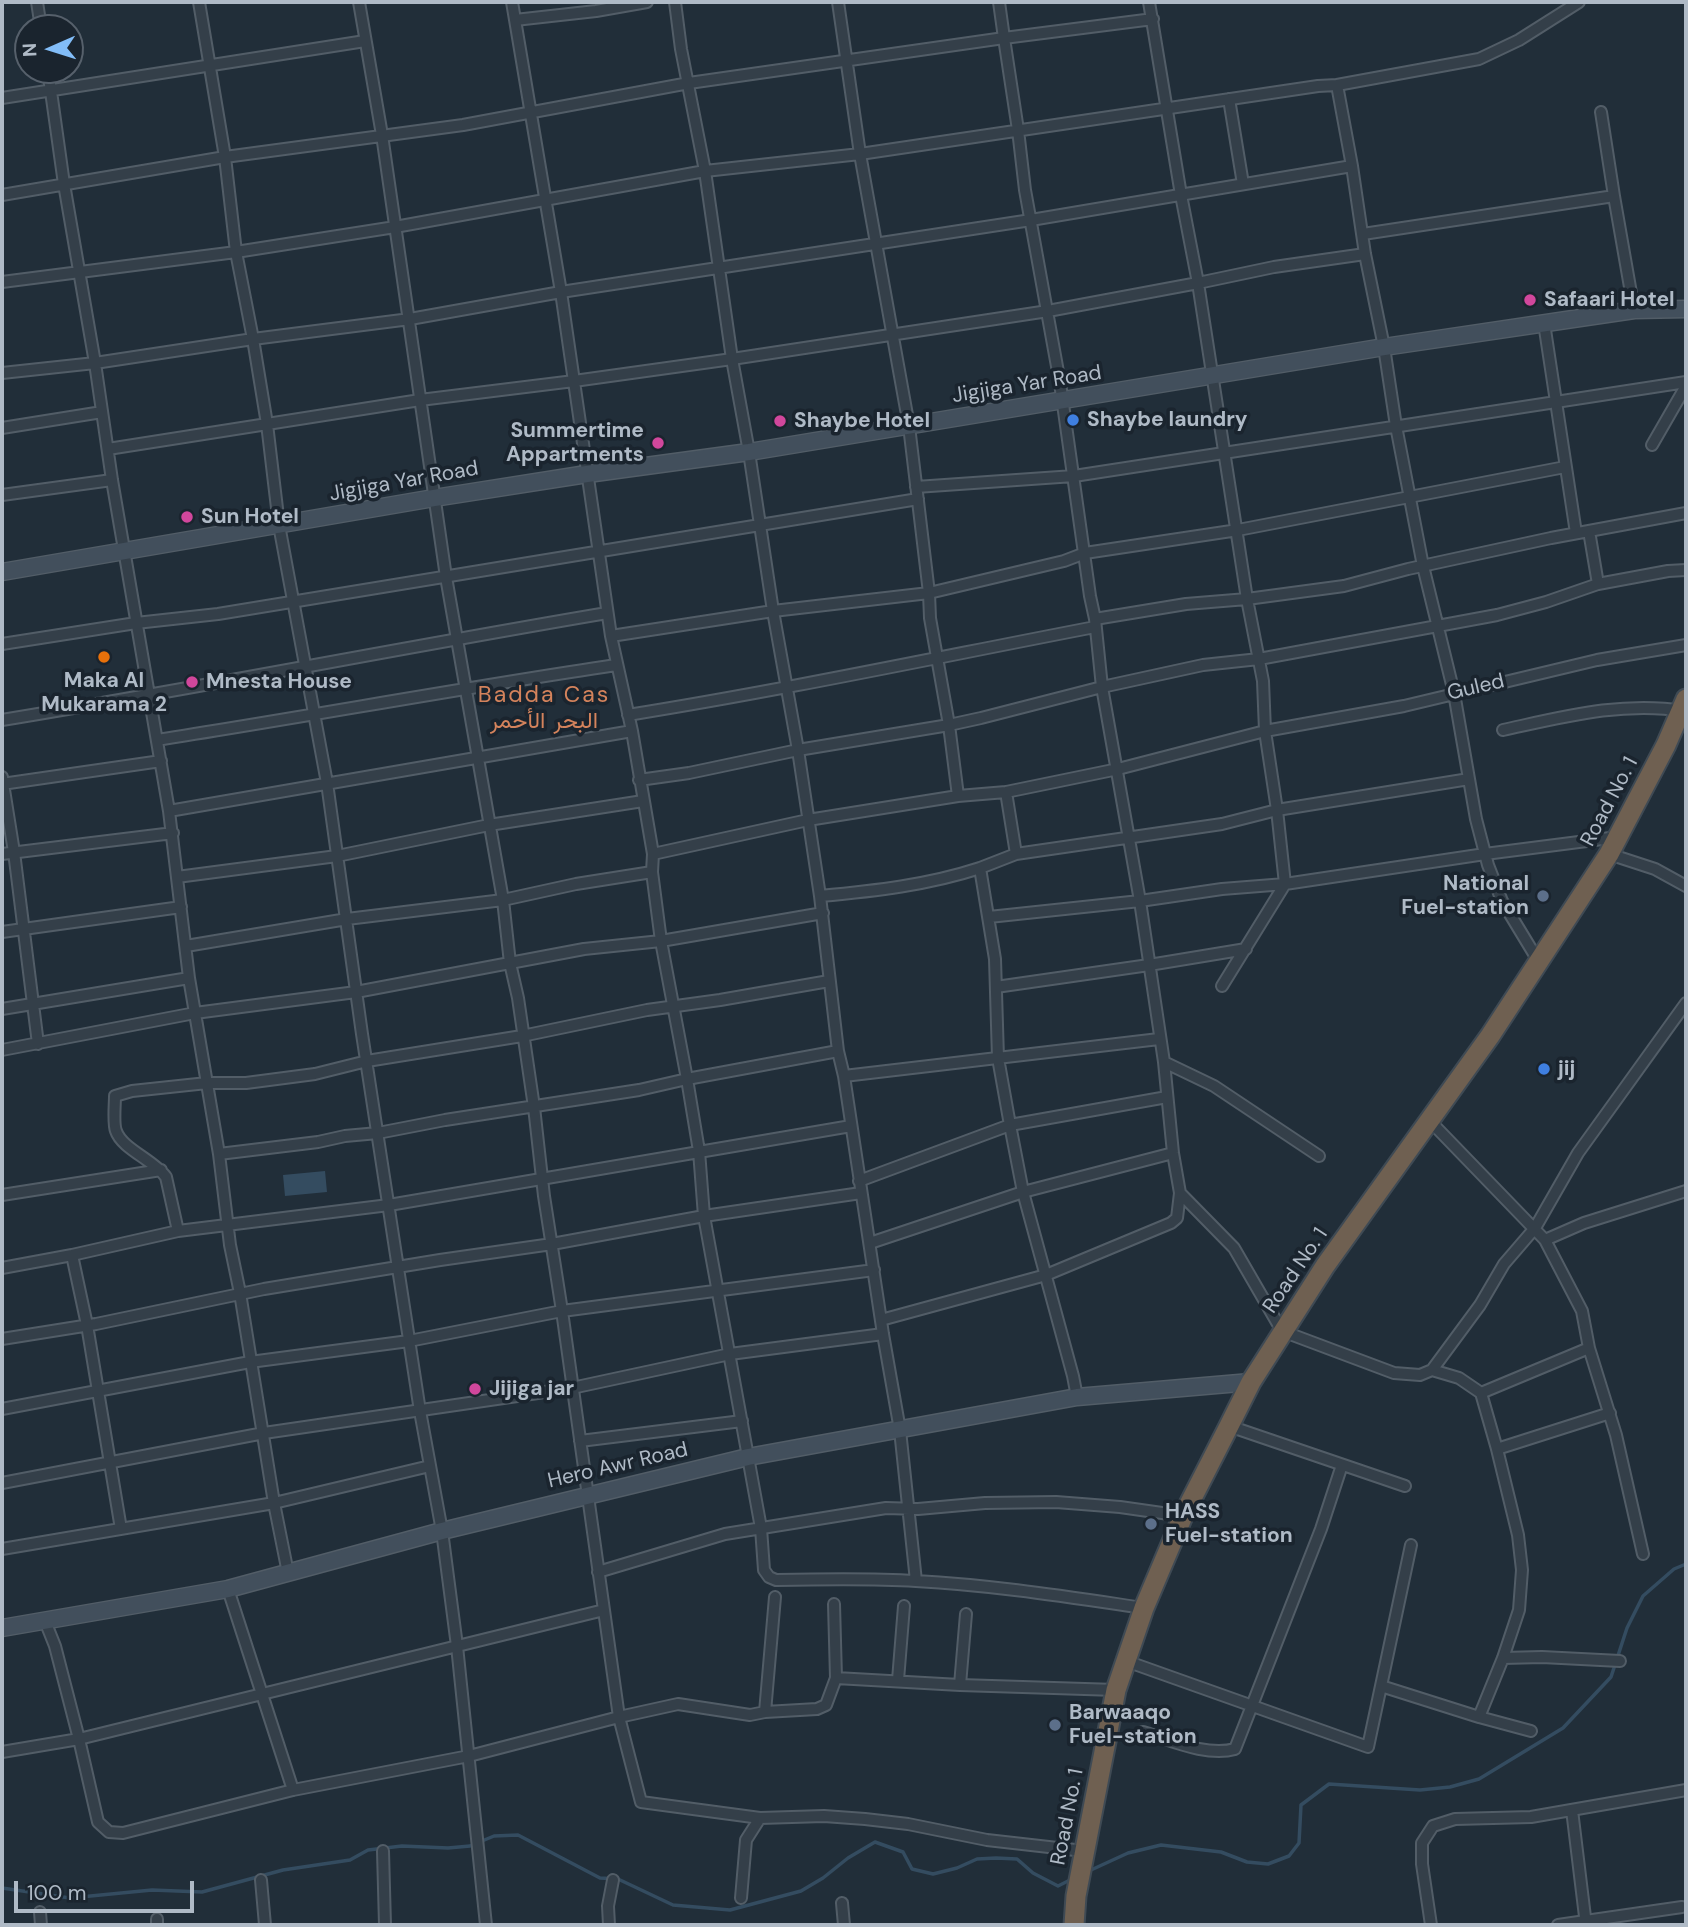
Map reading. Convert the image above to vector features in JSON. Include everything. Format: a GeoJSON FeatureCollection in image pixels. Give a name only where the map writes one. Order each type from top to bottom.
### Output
{"type":"FeatureCollection","features":[{"type":"Feature","properties":{"kind":"highway","name":"Road No. 1"},"geometry":{"type":"LineString","coordinates":[[1074,1925],[1084,1851],[1116,1690],[1144,1608],[1183,1516],[1228,1426],[1251,1382],[1325,1266],[1430,1121],[1609,854],[1685,707]]}},
{"type":"Feature","properties":{"kind":"street"},"geometry":{"type":"LineString","coordinates":[[198,2],[225,157],[236,252],[267,424],[279,525],[327,783],[409,1341],[442,1531],[457,1646],[486,1925]]}},
{"type":"Feature","properties":{"kind":"street"},"geometry":{"type":"LineString","coordinates":[[359,2],[410,319],[446,577],[503,900],[510,964],[518,998],[619,1717],[642,1802],[760,1818],[824,1816],[908,1824],[987,1840],[1084,1851]]}},
{"type":"Feature","properties":{"kind":"street"},"geometry":{"type":"LineString","coordinates":[[512,2],[561,292],[607,613],[632,732],[653,853],[652,872],[662,942],[699,1151],[704,1216],[761,1528],[764,1570],[769,1577],[776,1580],[916,1581],[1038,1593],[1144,1608]]}},
{"type":"Feature","properties":{"kind":"street"},"geometry":{"type":"LineString","coordinates":[[515,20],[647,2]]}},
{"type":"Feature","properties":{"kind":"street"},"geometry":{"type":"LineString","coordinates":[[675,2],[681,49],[705,171],[732,359],[798,750],[820,896],[838,1051],[900,1430],[916,1581]]}},
{"type":"Feature","properties":{"kind":"street"},"geometry":{"type":"LineString","coordinates":[[838,2],[860,154],[909,426],[930,618],[949,725],[958,796]]}},
{"type":"Feature","properties":{"kind":"street"},"geometry":{"type":"LineString","coordinates":[[881,1320],[1046,1275],[1171,1223],[1177,1218],[1180,1193],[1140,901],[1102,687],[1085,553],[1048,311],[1025,190],[999,2]]}},
{"type":"Feature","properties":{"kind":"street"},"geometry":{"type":"LineString","coordinates":[[1149,2],[1198,284],[1247,599],[1263,681],[1265,731],[1285,884],[1222,986]]}},
{"type":"Feature","properties":{"kind":"street"},"geometry":{"type":"LineString","coordinates":[[2,282],[236,252],[395,227],[705,171],[860,154],[1337,85],[1479,59],[1519,40],[1579,2]]}},
{"type":"Feature","properties":{"kind":"street"},"geometry":{"type":"LineString","coordinates":[[2,195],[225,157],[463,125],[689,83],[937,46],[1153,19]]}},
{"type":"Feature","properties":{"kind":"street"},"geometry":{"type":"LineString","coordinates":[[2,98],[365,41]]}},
{"type":"Feature","properties":{"kind":"street"},"geometry":{"type":"LineString","coordinates":[[50,84],[112,480],[173,833],[189,978],[208,1083],[250,1362],[288,1573]]}},
{"type":"Feature","properties":{"kind":"street"},"geometry":{"type":"LineString","coordinates":[[1337,85],[1396,426],[1423,566],[1454,693],[1476,819],[1502,901],[1539,962]]}},
{"type":"Feature","properties":{"kind":"street"},"geometry":{"type":"LineString","coordinates":[[1229,99],[1243,184]]}},
{"type":"Feature","properties":{"kind":"street"},"geometry":{"type":"LineString","coordinates":[[1601,111],[1634,310]]}},
{"type":"Feature","properties":{"kind":"street"},"geometry":{"type":"LineString","coordinates":[[2,373],[95,363],[410,319],[561,292],[1031,220],[1352,166]]}},
{"type":"Feature","properties":{"kind":"street"},"geometry":{"type":"LineString","coordinates":[[1363,234],[1614,196]]}},
{"type":"Feature","properties":{"kind":"street"},"geometry":{"type":"LineString","coordinates":[[108,449],[420,400],[574,382],[1048,311],[1198,284],[1274,267],[1366,254]]}},
{"type":"Feature","properties":{"kind":"street","name":"Jigjiga Yar Road"},"geometry":{"type":"LineString","coordinates":[[2,572],[434,498],[749,452],[1384,347],[1634,310],[1686,310]]}},
{"type":"Feature","properties":{"kind":"street"},"geometry":{"type":"LineString","coordinates":[[1544,323],[1576,533]]}},
{"type":"Feature","properties":{"kind":"street"},"geometry":{"type":"LineString","coordinates":[[916,487],[1073,476],[1686,384]]}},
{"type":"Feature","properties":{"kind":"street"},"geometry":{"type":"LineString","coordinates":[[1652,445],[1686,384]]}},
{"type":"Feature","properties":{"kind":"street"},"geometry":{"type":"LineString","coordinates":[[2,428],[102,412]]}},
{"type":"Feature","properties":{"kind":"street"},"geometry":{"type":"LineString","coordinates":[[611,636],[773,611],[929,593],[1064,561],[1085,553],[1238,530],[1565,467]]}},
{"type":"Feature","properties":{"kind":"street"},"geometry":{"type":"LineString","coordinates":[[2,495],[112,480]]}},
{"type":"Feature","properties":{"kind":"street"},"geometry":{"type":"LineString","coordinates":[[2,644],[218,614],[918,499]]}},
{"type":"Feature","properties":{"kind":"street"},"geometry":{"type":"LineString","coordinates":[[628,715],[732,698],[936,658],[1186,604],[1344,586],[1576,533],[1686,513]]}},
{"type":"Feature","properties":{"kind":"street"},"geometry":{"type":"LineString","coordinates":[[1589,531],[1598,584]]}},
{"type":"Feature","properties":{"kind":"street"},"geometry":{"type":"LineString","coordinates":[[639,780],[949,725],[1203,665],[1259,659],[1497,615],[1598,584],[1686,570]]}},
{"type":"Feature","properties":{"kind":"street"},"geometry":{"type":"LineString","coordinates":[[2,720],[607,613]]}},
{"type":"Feature","properties":{"kind":"street","name":"Guled"},"geometry":{"type":"LineString","coordinates":[[653,853],[808,820],[958,796],[1006,792],[1118,769],[1265,731],[1404,706],[1597,660],[1686,645]]}},
{"type":"Feature","properties":{"kind":"street"},"geometry":{"type":"LineString","coordinates":[[157,740],[616,665]]}},
{"type":"Feature","properties":{"kind":"street"},"geometry":{"type":"LineString","coordinates":[[1503,730],[1589,712],[1630,707],[1685,707]]}},
{"type":"Feature","properties":{"kind":"street"},"geometry":{"type":"LineString","coordinates":[[169,811],[632,732]]}},
{"type":"Feature","properties":{"kind":"street"},"geometry":{"type":"LineString","coordinates":[[38,1044],[14,852],[2,782],[161,761]]}},
{"type":"Feature","properties":{"kind":"street"},"geometry":{"type":"LineString","coordinates":[[820,896],[934,881],[980,868],[1016,853],[1222,824],[1277,810],[1469,779]]}},
{"type":"Feature","properties":{"kind":"street"},"geometry":{"type":"LineString","coordinates":[[1006,792],[1016,853]]}},
{"type":"Feature","properties":{"kind":"street"},"geometry":{"type":"LineString","coordinates":[[177,877],[337,856],[489,825],[643,801]]}},
{"type":"Feature","properties":{"kind":"street"},"geometry":{"type":"LineString","coordinates":[[2,854],[173,833]]}},
{"type":"Feature","properties":{"kind":"street"},"geometry":{"type":"LineString","coordinates":[[989,917],[1285,884],[1619,837]]}},
{"type":"Feature","properties":{"kind":"street"},"geometry":{"type":"LineString","coordinates":[[1609,854],[1655,869],[1686,886]]}},
{"type":"Feature","properties":{"kind":"street"},"geometry":{"type":"LineString","coordinates":[[980,868],[989,917],[996,987],[998,1058],[1010,1125],[1023,1192],[1077,1397]]}},
{"type":"Feature","properties":{"kind":"street"},"geometry":{"type":"LineString","coordinates":[[186,946],[347,919],[503,900],[576,884],[652,872]]}},
{"type":"Feature","properties":{"kind":"street"},"geometry":{"type":"LineString","coordinates":[[2,932],[181,907]]}},
{"type":"Feature","properties":{"kind":"street"},"geometry":{"type":"LineString","coordinates":[[2,1050],[195,1013],[356,992],[594,948],[662,942],[822,913]]}},
{"type":"Feature","properties":{"kind":"street"},"geometry":{"type":"LineString","coordinates":[[996,987],[1246,948]]}},
{"type":"Feature","properties":{"kind":"street"},"geometry":{"type":"LineString","coordinates":[[2,1009],[189,978]]}},
{"type":"Feature","properties":{"kind":"street"},"geometry":{"type":"LineString","coordinates":[[178,1231],[166,1177],[161,1170],[125,1144],[116,1130],[116,1096],[132,1091],[208,1083],[246,1083],[315,1074],[367,1061],[522,1036],[647,1010],[829,981]]}},
{"type":"Feature","properties":{"kind":"street"},"geometry":{"type":"LineString","coordinates":[[1180,1193],[1234,1248],[1282,1331],[1394,1373],[1420,1375],[1432,1370],[1480,1305],[1504,1264],[1535,1228],[1578,1153],[1686,1003]]}},
{"type":"Feature","properties":{"kind":"street"},"geometry":{"type":"LineString","coordinates":[[844,1076],[1159,1038]]}},
{"type":"Feature","properties":{"kind":"street"},"geometry":{"type":"LineString","coordinates":[[219,1154],[378,1133],[639,1090],[838,1051]]}},
{"type":"Feature","properties":{"kind":"street"},"geometry":{"type":"LineString","coordinates":[[1164,1062],[1214,1086],[1319,1156]]}},
{"type":"Feature","properties":{"kind":"street"},"geometry":{"type":"LineString","coordinates":[[2,1339],[86,1325],[240,1293],[552,1244],[860,1187],[1010,1125],[1167,1097]]}},
{"type":"Feature","properties":{"kind":"street"},"geometry":{"type":"LineString","coordinates":[[1430,1121],[1545,1240],[1582,1311],[1589,1348],[1610,1413],[1643,1554]]}},
{"type":"Feature","properties":{"kind":"street"},"geometry":{"type":"LineString","coordinates":[[2,1268],[178,1231],[389,1205],[851,1126]]}},
{"type":"Feature","properties":{"kind":"street"},"geometry":{"type":"LineString","coordinates":[[870,1243],[1023,1192],[1173,1153]]}},
{"type":"Feature","properties":{"kind":"street"},"geometry":{"type":"LineString","coordinates":[[2,1195],[161,1170]]}},
{"type":"Feature","properties":{"kind":"street"},"geometry":{"type":"LineString","coordinates":[[1545,1240],[1584,1223],[1686,1191]]}},
{"type":"Feature","properties":{"kind":"street"},"geometry":{"type":"LineString","coordinates":[[72,1255],[121,1530]]}},
{"type":"Feature","properties":{"kind":"street"},"geometry":{"type":"LineString","coordinates":[[2,1409],[250,1362],[409,1341],[562,1311],[874,1270]]}},
{"type":"Feature","properties":{"kind":"street"},"geometry":{"type":"LineString","coordinates":[[2,1483],[264,1433],[572,1388],[730,1354],[883,1335]]}},
{"type":"Feature","properties":{"kind":"street"},"geometry":{"type":"LineString","coordinates":[[1480,1393],[1589,1348]]}},
{"type":"Feature","properties":{"kind":"street"},"geometry":{"type":"LineString","coordinates":[[1432,1370],[1459,1378],[1480,1393],[1518,1535],[1522,1570],[1519,1610],[1479,1717]]}},
{"type":"Feature","properties":{"kind":"street","name":"Hero Awr Road"},"geometry":{"type":"LineString","coordinates":[[2,1628],[228,1589],[442,1531],[748,1457],[1077,1397],[1251,1382]]}},
{"type":"Feature","properties":{"kind":"street"},"geometry":{"type":"LineString","coordinates":[[1497,1449],[1610,1413]]}},
{"type":"Feature","properties":{"kind":"street"},"geometry":{"type":"LineString","coordinates":[[580,1441],[741,1421]]}},
{"type":"Feature","properties":{"kind":"street"},"geometry":{"type":"LineString","coordinates":[[1228,1426],[1405,1486]]}},
{"type":"Feature","properties":{"kind":"street"},"geometry":{"type":"LineString","coordinates":[[1143,1732],[1208,1751],[1224,1752],[1235,1749],[1321,1529],[1342,1465]]}},
{"type":"Feature","properties":{"kind":"street"},"geometry":{"type":"LineString","coordinates":[[2,1549],[274,1503],[430,1466]]}},
{"type":"Feature","properties":{"kind":"street"},"geometry":{"type":"LineString","coordinates":[[598,1572],[725,1534],[886,1508],[1056,1503],[1120,1507],[1183,1516]]}},
{"type":"Feature","properties":{"kind":"street"},"geometry":{"type":"LineString","coordinates":[[1126,1661],[1368,1747],[1411,1545]]}},
{"type":"Feature","properties":{"kind":"street"},"geometry":{"type":"LineString","coordinates":[[228,1589],[293,1790]]}},
{"type":"Feature","properties":{"kind":"street"},"geometry":{"type":"LineString","coordinates":[[765,1712],[775,1597]]}},
{"type":"Feature","properties":{"kind":"street"},"geometry":{"type":"LineString","coordinates":[[46,1621],[55,1646],[98,1822],[109,1832],[123,1833],[293,1790],[469,1756],[678,1704],[750,1715],[817,1710],[826,1705],[836,1678],[834,1604]]}},
{"type":"Feature","properties":{"kind":"street"},"geometry":{"type":"LineString","coordinates":[[898,1681],[904,1606]]}},
{"type":"Feature","properties":{"kind":"street"},"geometry":{"type":"LineString","coordinates":[[2,1752],[79,1739],[604,1610]]}},
{"type":"Feature","properties":{"kind":"street"},"geometry":{"type":"LineString","coordinates":[[960,1685],[966,1614]]}},
{"type":"Feature","properties":{"kind":"street"},"geometry":{"type":"LineString","coordinates":[[1503,1658],[1620,1661]]}},
{"type":"Feature","properties":{"kind":"street"},"geometry":{"type":"LineString","coordinates":[[836,1678],[1116,1690]]}},
{"type":"Feature","properties":{"kind":"street"},"geometry":{"type":"LineString","coordinates":[[1381,1686],[1531,1731]]}},
{"type":"Feature","properties":{"kind":"street"},"geometry":{"type":"LineString","coordinates":[[1431,1925],[1422,1864],[1422,1843],[1433,1826],[1455,1819],[1531,1817],[1686,1790]]}},
{"type":"Feature","properties":{"kind":"street"},"geometry":{"type":"LineString","coordinates":[[1572,1810],[1585,1923]]}},
{"type":"Feature","properties":{"kind":"street"},"geometry":{"type":"LineString","coordinates":[[741,1898],[746,1840],[760,1818]]}},
{"type":"Feature","properties":{"kind":"street"},"geometry":{"type":"LineString","coordinates":[[383,1851],[385,1925]]}},
{"type":"Feature","properties":{"kind":"street"},"geometry":{"type":"LineString","coordinates":[[261,1880],[265,1925]]}},
{"type":"Feature","properties":{"kind":"street"},"geometry":{"type":"LineString","coordinates":[[609,1925],[608,1906],[613,1880]]}},
{"type":"Feature","properties":{"kind":"street"},"geometry":{"type":"LineString","coordinates":[[842,1903],[844,1925]]}},
{"type":"Feature","properties":{"kind":"street"},"geometry":{"type":"LineString","coordinates":[[1558,1925],[1682,1907]]}},
{"type":"Feature","properties":{"kind":"street"},"geometry":{"type":"LineString","coordinates":[[40,1912],[41,1925]]}},
{"type":"Feature","properties":{"kind":"water"},"geometry":{"type":"Polygon","coordinates":[[[325,1171],[327,1192],[285,1196],[283,1175],[325,1171]]]}},
{"type":"Feature","properties":{"kind":"waterway"},"geometry":{"type":"LineString","coordinates":[[1091,1870],[1128,1853],[1161,1845],[1221,1852],[1247,1862],[1268,1864],[1289,1856],[1299,1843],[1301,1805],[1329,1784],[1420,1790],[1450,1787],[1479,1779],[1563,1728],[1611,1677],[1627,1628],[1643,1596],[1674,1569],[1686,1564]]}},
{"type":"Feature","properties":{"kind":"waterway"},"geometry":{"type":"LineString","coordinates":[[2,1888],[70,1898],[152,1890],[202,1892],[283,1870],[350,1860],[368,1850],[402,1846],[470,1846],[494,1836],[518,1835],[600,1878],[618,1879],[673,1905],[730,1910],[801,1891],[875,1842],[903,1852],[912,1869],[933,1874],[977,1859],[996,1858],[1017,1859],[1033,1873],[1058,1886],[1072,1879]]}},
{"type":"Feature","properties":{"kind":"place","name":"Safaari Hotel"},"geometry":{"type":"Point","coordinates":[1530,300]}},
{"type":"Feature","properties":{"kind":"place","name":"Shaybe laundry"},"geometry":{"type":"Point","coordinates":[1073,420]}},
{"type":"Feature","properties":{"kind":"place","name":"Shaybe Hotel"},"geometry":{"type":"Point","coordinates":[780,421]}},
{"type":"Feature","properties":{"kind":"place","name":"Summertime Appartments"},"geometry":{"type":"Point","coordinates":[658,443]}},
{"type":"Feature","properties":{"kind":"place","name":"Sun Hotel"},"geometry":{"type":"Point","coordinates":[187,517]}},
{"type":"Feature","properties":{"kind":"place","name":"Maka Al Mukarama 2"},"geometry":{"type":"Point","coordinates":[104,657]}},
{"type":"Feature","properties":{"kind":"place","name":"Mnesta House"},"geometry":{"type":"Point","coordinates":[192,682]}},
{"type":"Feature","properties":{"kind":"place","name":"National Fuel-station"},"geometry":{"type":"Point","coordinates":[1543,896]}},
{"type":"Feature","properties":{"kind":"place","name":"jij"},"geometry":{"type":"Point","coordinates":[1544,1069]}},
{"type":"Feature","properties":{"kind":"place","name":"Jijiga jar"},"geometry":{"type":"Point","coordinates":[475,1389]}},
{"type":"Feature","properties":{"kind":"place","name":"HASS Fuel-station"},"geometry":{"type":"Point","coordinates":[1151,1524]}},
{"type":"Feature","properties":{"kind":"place","name":"Barwaaqo Fuel-station"},"geometry":{"type":"Point","coordinates":[1055,1725]}},
{"type":"Feature","properties":{"kind":"district","name":"Badda Cas البحر الأحمر"},"geometry":{"type":"Point","coordinates":[544,709]}}]}
